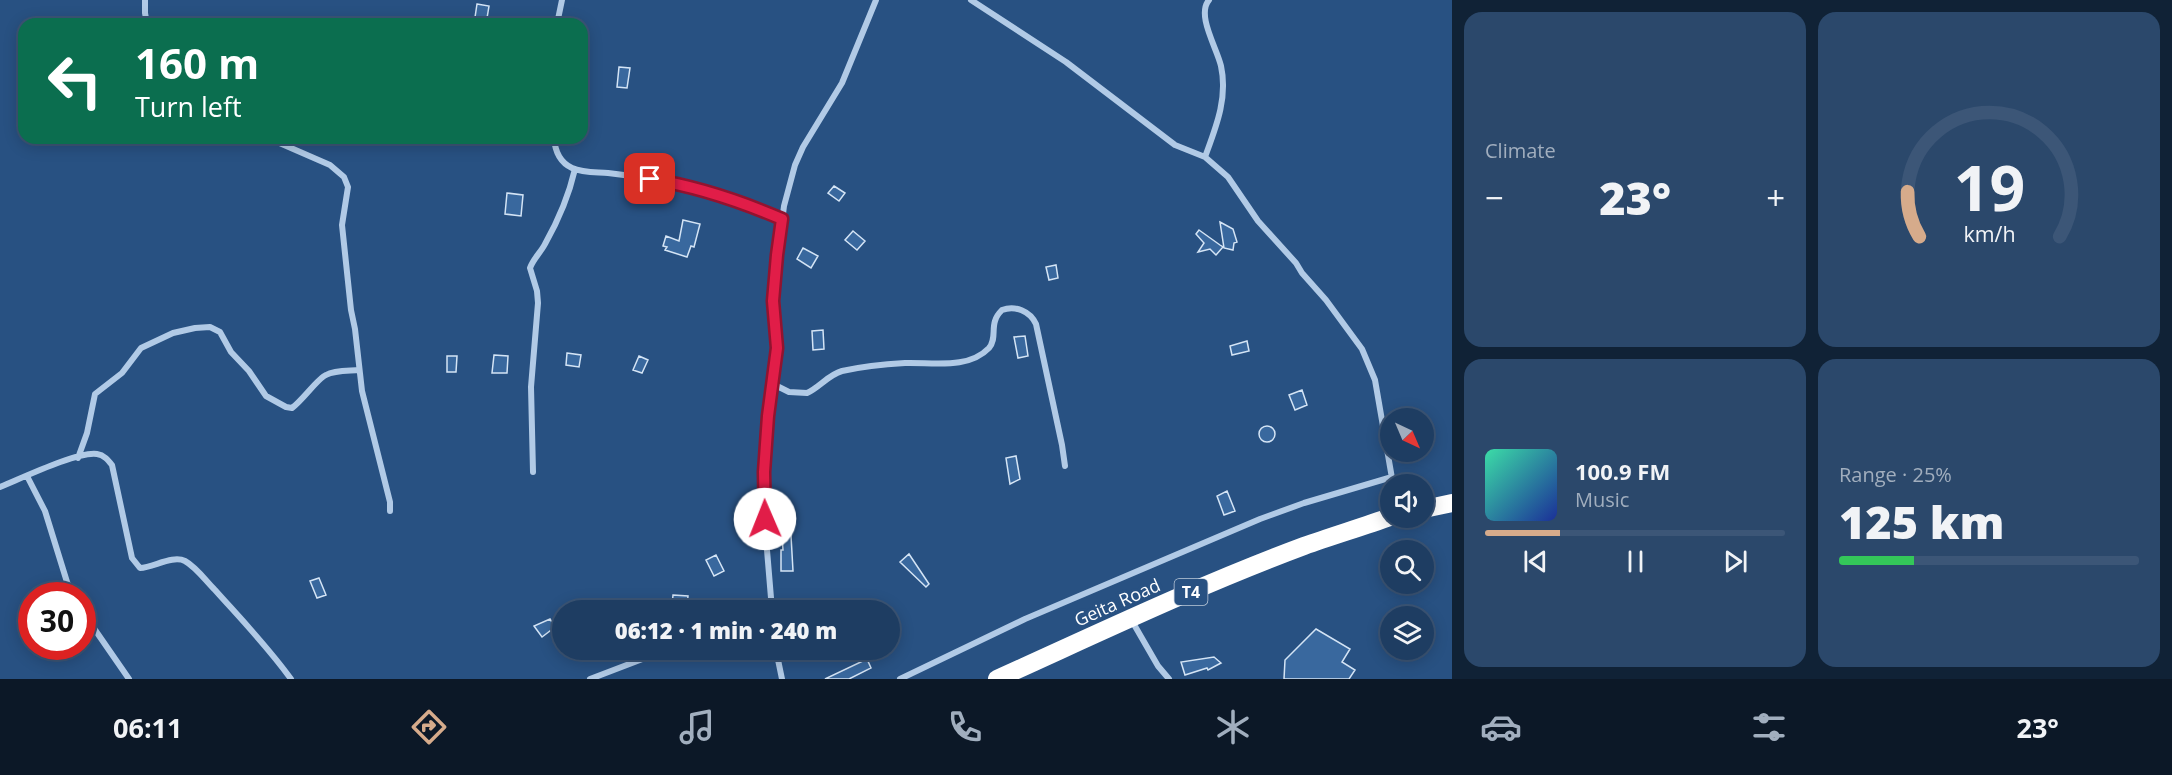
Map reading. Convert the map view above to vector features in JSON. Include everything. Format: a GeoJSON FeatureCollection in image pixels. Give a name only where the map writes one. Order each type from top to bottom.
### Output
{"type":"FeatureCollection","features":[{"type":"Feature","properties":{"kind":"highway"},"geometry":{"type":"LineString","coordinates":[[1434,507],[1452,503]]}},
{"type":"Feature","properties":{"kind":"highway","name":"Geita Road"},"geometry":{"type":"LineString","coordinates":[[998,679],[1130,618],[1305,546],[1380,521]]}},
{"type":"Feature","properties":{"kind":"street"},"geometry":{"type":"LineString","coordinates":[[145,0],[146,18]]}},
{"type":"Feature","properties":{"kind":"street"},"geometry":{"type":"LineString","coordinates":[[558,18],[562,0]]}},
{"type":"Feature","properties":{"kind":"street"},"geometry":{"type":"LineString","coordinates":[[771,600],[764,500],[771,383],[777,348],[773,301],[782,219],[795,165],[803,147],[842,83],[876,0]]}},
{"type":"Feature","properties":{"kind":"street"},"geometry":{"type":"LineString","coordinates":[[971,0],[1066,62],[1175,145],[1205,157],[1228,177],[1258,221],[1296,262],[1302,273],[1326,300],[1362,350],[1375,380],[1391,474]]}},
{"type":"Feature","properties":{"kind":"street"},"geometry":{"type":"LineString","coordinates":[[1205,157],[1219,118],[1222,100],[1221,66],[1204,18],[1204,6],[1209,0]]}},
{"type":"Feature","properties":{"kind":"street"},"geometry":{"type":"LineString","coordinates":[[282,144],[330,165],[344,177],[348,187],[342,225],[359,370],[362,391],[390,502],[390,511]]}},
{"type":"Feature","properties":{"kind":"street"},"geometry":{"type":"LineString","coordinates":[[555,144],[557,155],[562,162],[575,169],[654,180],[696,189],[753,206],[782,219]]}},
{"type":"Feature","properties":{"kind":"street"},"geometry":{"type":"LineString","coordinates":[[533,472],[531,387],[538,303],[530,268],[547,239],[571,188],[575,169]]}},
{"type":"Feature","properties":{"kind":"street"},"geometry":{"type":"LineString","coordinates":[[771,383],[789,392],[807,393],[830,376],[849,370],[903,363],[961,362],[978,356],[990,347],[995,320],[1002,310],[1016,308],[1033,317],[1036,324],[1065,466]]}},
{"type":"Feature","properties":{"kind":"street"},"geometry":{"type":"LineString","coordinates":[[78,458],[87,433],[95,394],[122,373],[141,348],[173,333],[210,327],[220,332],[231,352],[249,371],[266,396],[286,407],[292,408],[302,401],[320,378],[327,374],[359,370]]}},
{"type":"Feature","properties":{"kind":"street"},"geometry":{"type":"LineString","coordinates":[[0,488],[51,466],[78,458],[96,454],[105,458],[112,465],[132,558],[140,568],[152,567],[171,559],[184,560],[199,572],[255,634],[291,679]]}},
{"type":"Feature","properties":{"kind":"street"},"geometry":{"type":"LineString","coordinates":[[27,476],[45,512],[67,582]]}},
{"type":"Feature","properties":{"kind":"street"},"geometry":{"type":"LineString","coordinates":[[900,679],[1025,618],[1260,519],[1304,502],[1380,480]]}},
{"type":"Feature","properties":{"kind":"street"},"geometry":{"type":"LineString","coordinates":[[1130,618],[1168,679]]}},
{"type":"Feature","properties":{"kind":"street"},"geometry":{"type":"LineString","coordinates":[[96,631],[129,679]]}},
{"type":"Feature","properties":{"kind":"street"},"geometry":{"type":"LineString","coordinates":[[590,679],[640,660]]}},
{"type":"Feature","properties":{"kind":"street"},"geometry":{"type":"LineString","coordinates":[[778,660],[782,679]]}},
{"type":"Feature","properties":{"kind":"building"},"geometry":{"type":"Polygon","coordinates":[[[477,4],[489,6],[487,18],[475,18],[477,4]]]}},
{"type":"Feature","properties":{"kind":"building"},"geometry":{"type":"Polygon","coordinates":[[[619,67],[630,68],[627,88],[617,87],[619,67]]]}},
{"type":"Feature","properties":{"kind":"building"},"geometry":{"type":"Polygon","coordinates":[[[834,186],[845,193],[839,201],[828,193],[834,186]]]}},
{"type":"Feature","properties":{"kind":"building"},"geometry":{"type":"Polygon","coordinates":[[[507,193],[523,195],[521,216],[505,214],[507,193]]]}},
{"type":"Feature","properties":{"kind":"building"},"geometry":{"type":"Polygon","coordinates":[[[683,220],[700,224],[694,247],[691,246],[687,257],[665,250],[667,247],[663,246],[666,236],[679,241],[683,220]]]}},
{"type":"Feature","properties":{"kind":"building"},"geometry":{"type":"Polygon","coordinates":[[[1220,222],[1233,229],[1237,242],[1234,243],[1233,250],[1224,248],[1220,222]]]}},
{"type":"Feature","properties":{"kind":"building"},"geometry":{"type":"Polygon","coordinates":[[[1199,230],[1223,247],[1216,255],[1210,249],[1198,252],[1204,243],[1196,234],[1199,230]]]}},
{"type":"Feature","properties":{"kind":"building"},"geometry":{"type":"Polygon","coordinates":[[[853,231],[865,241],[857,250],[845,240],[853,231]]]}},
{"type":"Feature","properties":{"kind":"building"},"geometry":{"type":"Polygon","coordinates":[[[803,248],[818,256],[811,268],[797,259],[803,248]]]}},
{"type":"Feature","properties":{"kind":"building"},"geometry":{"type":"Polygon","coordinates":[[[1056,265],[1058,278],[1049,280],[1046,267],[1056,265]]]}},
{"type":"Feature","properties":{"kind":"building"},"geometry":{"type":"Polygon","coordinates":[[[823,330],[824,349],[813,350],[812,331],[823,330]]]}},
{"type":"Feature","properties":{"kind":"building"},"geometry":{"type":"Polygon","coordinates":[[[1025,336],[1028,356],[1018,358],[1014,337],[1025,336]]]}},
{"type":"Feature","properties":{"kind":"building"},"geometry":{"type":"Polygon","coordinates":[[[1247,341],[1249,351],[1232,355],[1230,346],[1247,341]]]}},
{"type":"Feature","properties":{"kind":"building"},"geometry":{"type":"Polygon","coordinates":[[[567,353],[581,355],[579,367],[566,365],[567,353]]]}},
{"type":"Feature","properties":{"kind":"building"},"geometry":{"type":"Polygon","coordinates":[[[494,355],[508,356],[507,373],[492,373],[494,355]]]}},
{"type":"Feature","properties":{"kind":"building"},"geometry":{"type":"Polygon","coordinates":[[[447,356],[457,356],[456,372],[447,372],[447,356]]]}},
{"type":"Feature","properties":{"kind":"building"},"geometry":{"type":"Polygon","coordinates":[[[639,356],[648,360],[642,373],[633,370],[639,356]]]}},
{"type":"Feature","properties":{"kind":"building"},"geometry":{"type":"Polygon","coordinates":[[[1302,390],[1307,405],[1295,410],[1289,395],[1302,390]]]}},
{"type":"Feature","properties":{"kind":"building"},"geometry":{"type":"Polygon","coordinates":[[[1267,426],[1275,434],[1267,442],[1259,434],[1267,426]]]}},
{"type":"Feature","properties":{"kind":"building"},"geometry":{"type":"Polygon","coordinates":[[[1016,456],[1020,479],[1010,484],[1006,458],[1016,456]]]}},
{"type":"Feature","properties":{"kind":"building"},"geometry":{"type":"Polygon","coordinates":[[[1227,491],[1235,511],[1224,515],[1217,496],[1227,491]]]}},
{"type":"Feature","properties":{"kind":"building"},"geometry":{"type":"Polygon","coordinates":[[[790,518],[793,571],[781,571],[781,550],[783,550],[781,519],[790,518]]]}},
{"type":"Feature","properties":{"kind":"building"},"geometry":{"type":"Polygon","coordinates":[[[909,554],[929,584],[926,587],[900,562],[909,554]]]}},
{"type":"Feature","properties":{"kind":"building"},"geometry":{"type":"Polygon","coordinates":[[[716,555],[724,571],[714,576],[706,560],[716,555]]]}},
{"type":"Feature","properties":{"kind":"building"},"geometry":{"type":"Polygon","coordinates":[[[319,578],[326,595],[317,598],[310,581],[319,578]]]}},
{"type":"Feature","properties":{"kind":"building"},"geometry":{"type":"Polygon","coordinates":[[[673,595],[688,596],[688,600],[673,600],[673,595]]]}},
{"type":"Feature","properties":{"kind":"building"},"geometry":{"type":"Polygon","coordinates":[[[550,619],[552,622],[552,629],[542,637],[534,626],[550,619]]]}},
{"type":"Feature","properties":{"kind":"building"},"geometry":{"type":"Polygon","coordinates":[[[1316,629],[1350,649],[1342,662],[1355,670],[1349,679],[1284,679],[1285,660],[1316,629]]]}},
{"type":"Feature","properties":{"kind":"building"},"geometry":{"type":"Polygon","coordinates":[[[1214,657],[1221,663],[1208,670],[1207,668],[1185,675],[1181,662],[1214,657]]]}},
{"type":"Feature","properties":{"kind":"building"},"geometry":{"type":"Polygon","coordinates":[[[865,660],[867,660],[871,668],[849,679],[825,679],[865,660]]]}},
{"type":"Feature","properties":{"kind":"route"},"geometry":{"type":"LineString","coordinates":[[650,179],[696,189],[753,206],[782,219],[773,301],[777,348],[771,383],[764,472],[765,519]]}}]}
